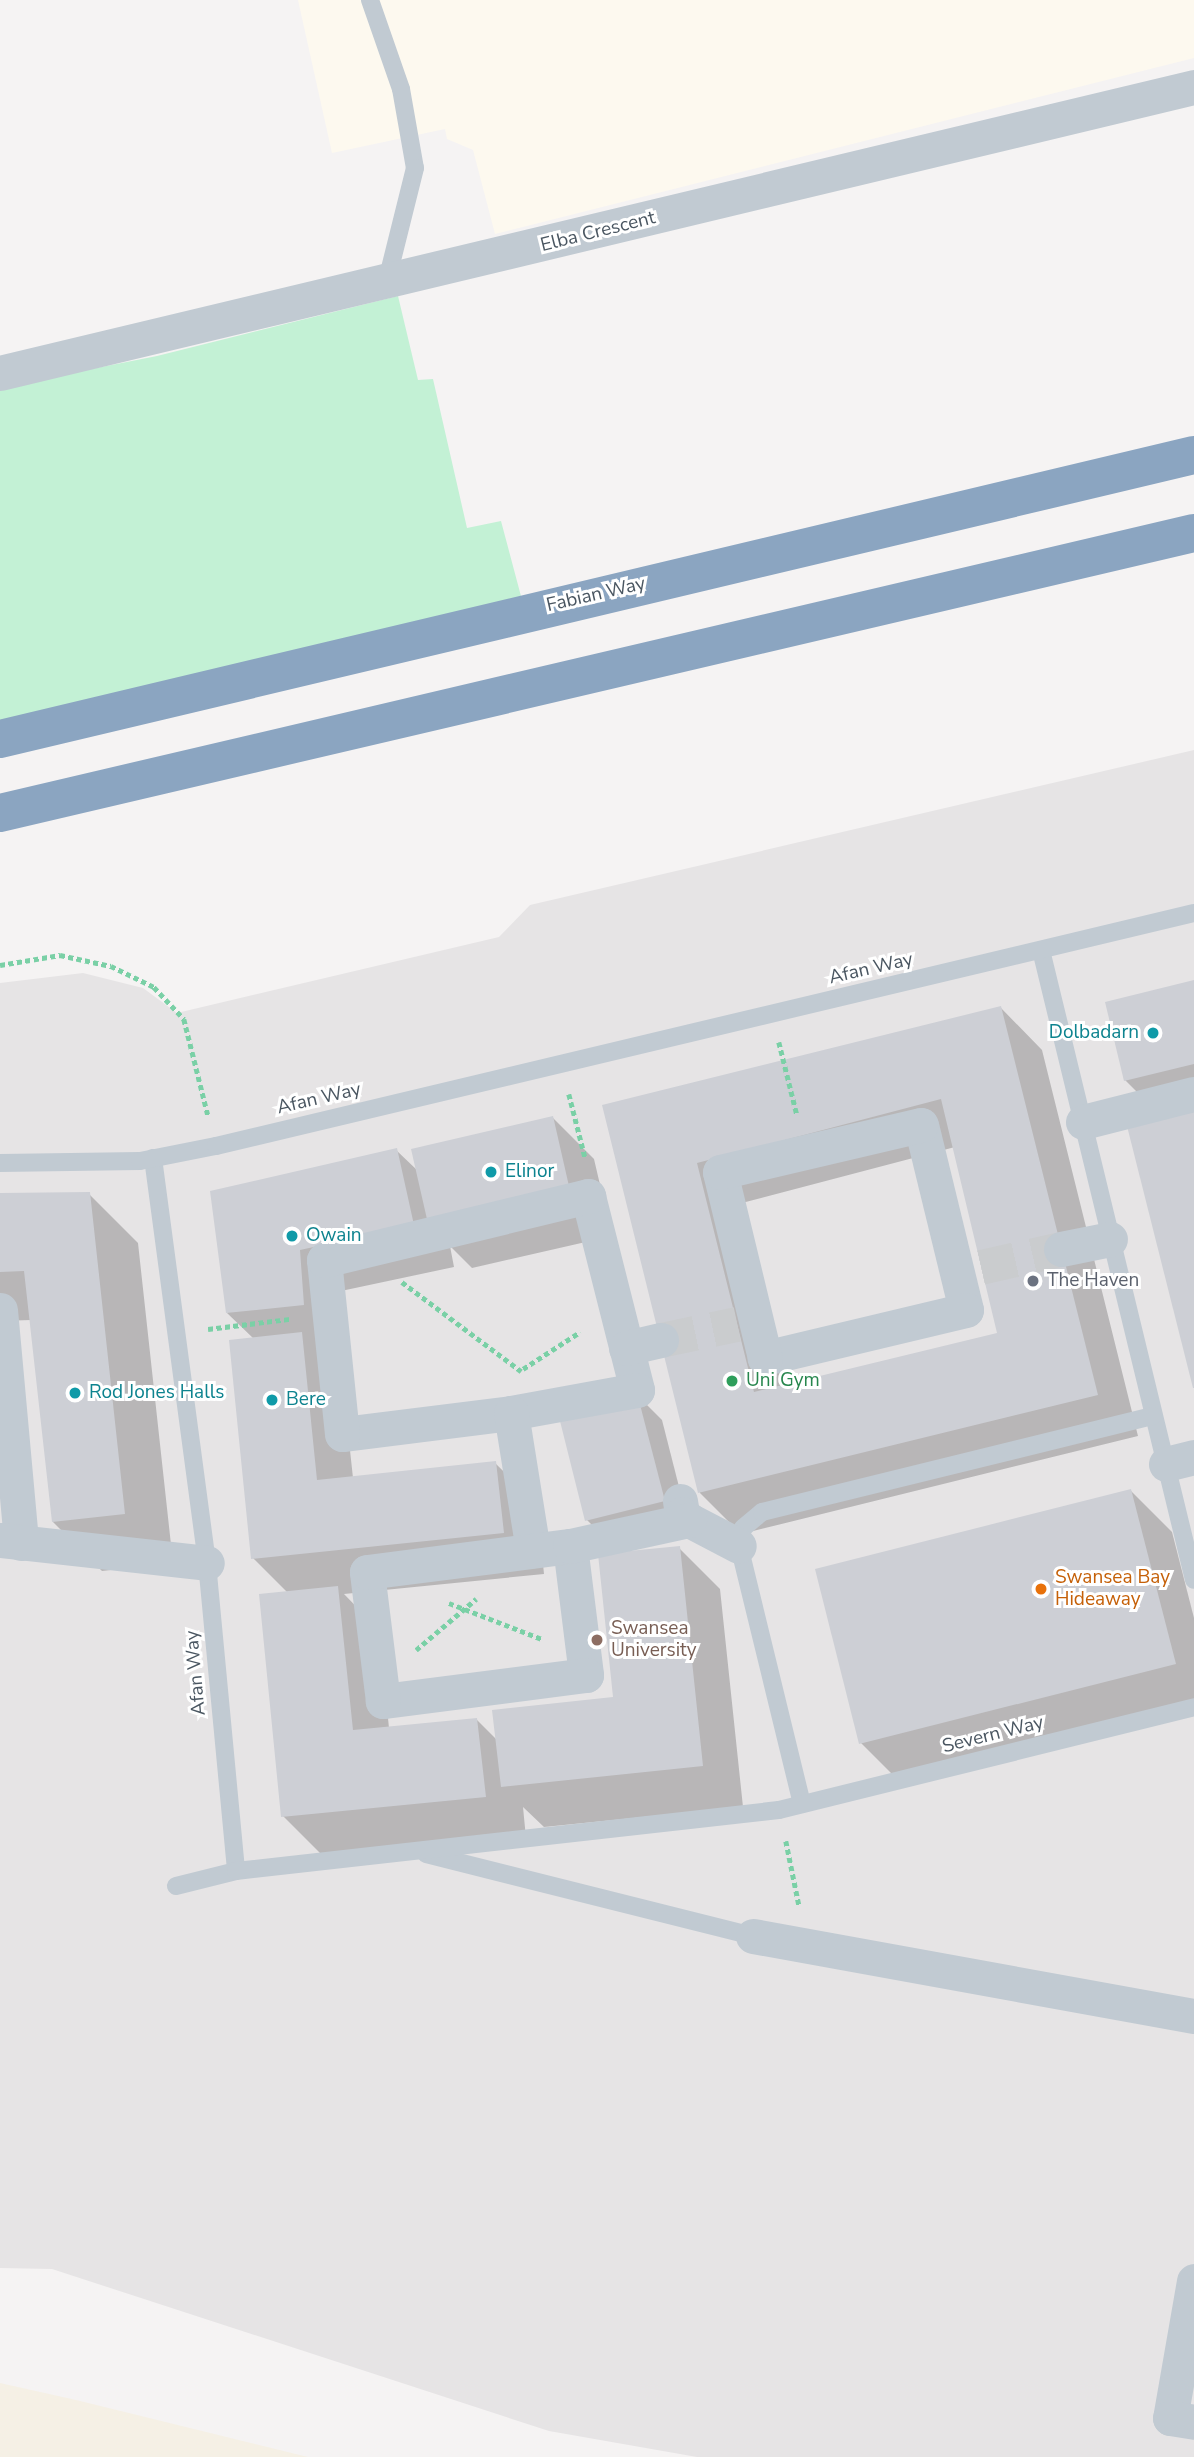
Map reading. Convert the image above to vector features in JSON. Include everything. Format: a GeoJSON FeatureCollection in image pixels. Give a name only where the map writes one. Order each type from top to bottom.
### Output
{"type":"FeatureCollection","features":[{"type":"Feature","properties":{"kind":"highway","name":"Fabian Way"},"geometry":{"type":"LineString","coordinates":[[0,739],[1194,455]]}},
{"type":"Feature","properties":{"kind":"highway"},"geometry":{"type":"LineString","coordinates":[[0,813],[1194,533]]}},
{"type":"Feature","properties":{"kind":"street","name":"Elba Crescent"},"geometry":{"type":"LineString","coordinates":[[0,373],[386,284],[1194,87]]}},
{"type":"Feature","properties":{"kind":"street"},"geometry":{"type":"LineString","coordinates":[[1083,1122],[1194,1094]]}},
{"type":"Feature","properties":{"kind":"street"},"geometry":{"type":"LineString","coordinates":[[921,1125],[969,1270],[966,1310],[765,1358],[720,1172],[806,1151],[921,1125]]}},
{"type":"Feature","properties":{"kind":"street"},"geometry":{"type":"LineString","coordinates":[[588,1196],[637,1390],[511,1413],[342,1434],[324,1260],[588,1196]]}},
{"type":"Feature","properties":{"kind":"street"},"geometry":{"type":"LineString","coordinates":[[1061,1249],[1110,1239]]}},
{"type":"Feature","properties":{"kind":"street"},"geometry":{"type":"LineString","coordinates":[[0,1310],[10,1542],[207,1563]]}},
{"type":"Feature","properties":{"kind":"street"},"geometry":{"type":"LineString","coordinates":[[626,1348],[660,1340]]}},
{"type":"Feature","properties":{"kind":"street"},"geometry":{"type":"LineString","coordinates":[[511,1413],[533,1550]]}},
{"type":"Feature","properties":{"kind":"street"},"geometry":{"type":"LineString","coordinates":[[570,1546],[586,1675],[383,1701],[367,1572],[570,1546],[684,1509],[739,1546]]}},
{"type":"Feature","properties":{"kind":"street"},"geometry":{"type":"LineString","coordinates":[[753,1936],[1194,2016]]}},
{"type":"Feature","properties":{"kind":"street"},"geometry":{"type":"LineString","coordinates":[[1194,2281],[1170,2418],[1194,2423]]}},
{"type":"Feature","properties":{"kind":"lane"},"geometry":{"type":"LineString","coordinates":[[370,0],[401,89],[415,168],[386,284]]}},
{"type":"Feature","properties":{"kind":"lane","name":"Afan Way"},"geometry":{"type":"LineString","coordinates":[[236,1871],[207,1563],[152,1158],[216,1146],[1194,913]]}},
{"type":"Feature","properties":{"kind":"lane"},"geometry":{"type":"LineString","coordinates":[[1041,950],[1152,1416],[1180,1461],[1194,1580]]}},
{"type":"Feature","properties":{"kind":"lane"},"geometry":{"type":"LineString","coordinates":[[0,1163],[152,1158]]}},
{"type":"Feature","properties":{"kind":"lane"},"geometry":{"type":"LineString","coordinates":[[802,1804],[739,1546],[743,1528],[762,1512],[1152,1416]]}},
{"type":"Feature","properties":{"kind":"lane","name":"Severn Way"},"geometry":{"type":"LineString","coordinates":[[176,1886],[236,1871],[779,1810],[1194,1707]]}},
{"type":"Feature","properties":{"kind":"lane"},"geometry":{"type":"LineString","coordinates":[[412,1851],[753,1936]]}},
{"type":"Feature","properties":{"kind":"path"},"geometry":{"type":"LineString","coordinates":[[0,965],[60,955],[111,966],[154,987],[184,1019],[216,1146]]}},
{"type":"Feature","properties":{"kind":"path"},"geometry":{"type":"LineString","coordinates":[[772,1013],[806,1151]]}},
{"type":"Feature","properties":{"kind":"path"},"geometry":{"type":"LineString","coordinates":[[562,1063],[590,1175],[588,1196]]}},
{"type":"Feature","properties":{"kind":"path"},"geometry":{"type":"LineString","coordinates":[[362,1252],[520,1371],[585,1401]]}},
{"type":"Feature","properties":{"kind":"path"},"geometry":{"type":"LineString","coordinates":[[176,1333],[330,1314]]}},
{"type":"Feature","properties":{"kind":"path"},"geometry":{"type":"LineString","coordinates":[[380,1680],[484,1592]]}},
{"type":"Feature","properties":{"kind":"path"},"geometry":{"type":"LineString","coordinates":[[440,1600],[584,1655]]}},
{"type":"Feature","properties":{"kind":"path"},"geometry":{"type":"LineString","coordinates":[[779,1810],[808,1947]]}},
{"type":"Feature","properties":{"kind":"shaded area"},"geometry":{"type":"Polygon","coordinates":[[[298,0],[1194,0],[1194,58],[495,234],[473,150],[447,139],[445,129],[332,153],[298,0]]]}},
{"type":"Feature","properties":{"kind":"shaded area","name":"Swansea University"},"geometry":{"type":"Polygon","coordinates":[[[1194,750],[1194,2457],[697,2457],[549,2431],[52,2269],[0,2268],[0,983],[83,973],[143,988],[177,1013],[499,937],[530,905],[1194,750]]]}},
{"type":"Feature","properties":{"kind":"green space"},"geometry":{"type":"Polygon","coordinates":[[[398,296],[418,380],[433,379],[467,528],[501,521],[522,600],[0,725],[0,387],[157,356],[398,296]]]}},
{"type":"Feature","properties":{"kind":"sand"},"geometry":{"type":"Polygon","coordinates":[[[0,2383],[76,2400],[308,2457],[0,2457],[0,2383]]]}},
{"type":"Feature","properties":{"kind":"building","name":"Dolbadarn"},"geometry":{"type":"Polygon","coordinates":[[[1194,980],[1194,1064],[1124,1081],[1105,1002],[1194,980]]]}},
{"type":"Feature","properties":{"kind":"building"},"geometry":{"type":"Polygon","coordinates":[[[1001,1006],[1098,1395],[698,1493],[602,1105],[1001,1006]],[[941,1099],[697,1163],[754,1392],[997,1333],[941,1099]]]}},
{"type":"Feature","properties":{"kind":"building"},"geometry":{"type":"Polygon","coordinates":[[[1194,1112],[1194,1388],[1193,1388],[1127,1126],[1194,1112]]]}},
{"type":"Feature","properties":{"kind":"building","name":"Elinor"},"geometry":{"type":"Polygon","coordinates":[[[553,1116],[571,1195],[429,1228],[411,1149],[553,1116]]]}},
{"type":"Feature","properties":{"kind":"building","name":"Owain"},"geometry":{"type":"Polygon","coordinates":[[[397,1148],[414,1225],[300,1250],[304,1305],[226,1313],[210,1191],[397,1148]]]}},
{"type":"Feature","properties":{"kind":"building","name":"Rod Jones Halls"},"geometry":{"type":"Polygon","coordinates":[[[90,1192],[125,1514],[52,1522],[24,1271],[0,1272],[0,1193],[90,1192]]]}},
{"type":"Feature","properties":{"kind":"building","name":"Bere"},"geometry":{"type":"Polygon","coordinates":[[[302,1332],[317,1480],[496,1461],[504,1533],[251,1559],[229,1340],[302,1332]]]}},
{"type":"Feature","properties":{"kind":"building"},"geometry":{"type":"Polygon","coordinates":[[[637,1393],[665,1501],[585,1521],[558,1413],[637,1393]]]}},
{"type":"Feature","properties":{"kind":"building"},"geometry":{"type":"Polygon","coordinates":[[[1131,1489],[1176,1664],[859,1744],[815,1569],[1131,1489]]]}},
{"type":"Feature","properties":{"kind":"building"},"geometry":{"type":"Polygon","coordinates":[[[680,1546],[703,1766],[501,1787],[492,1710],[613,1697],[598,1554],[680,1546]]]}},
{"type":"Feature","properties":{"kind":"building"},"geometry":{"type":"Polygon","coordinates":[[[338,1586],[353,1730],[477,1718],[486,1797],[281,1817],[259,1594],[338,1586]]]}},
{"type":"Feature","properties":{"kind":"tunnel"},"geometry":{"type":"LineString","coordinates":[[981,1267],[1061,1249]]}},
{"type":"Feature","properties":{"kind":"tunnel"},"geometry":{"type":"LineString","coordinates":[[661,1340],[737,1324]]}},
{"type":"Feature","properties":{"kind":"place","name":"Dolbadarn"},"geometry":{"type":"Point","coordinates":[1153,1033]}},
{"type":"Feature","properties":{"kind":"place","name":"Elinor"},"geometry":{"type":"Point","coordinates":[491,1172]}},
{"type":"Feature","properties":{"kind":"place","name":"Owain"},"geometry":{"type":"Point","coordinates":[292,1236]}},
{"type":"Feature","properties":{"kind":"place","name":"The Haven"},"geometry":{"type":"Point","coordinates":[1033,1281]}},
{"type":"Feature","properties":{"kind":"place","name":"Uni Gym"},"geometry":{"type":"Point","coordinates":[732,1381]}},
{"type":"Feature","properties":{"kind":"place","name":"Rod Jones Halls"},"geometry":{"type":"Point","coordinates":[75,1393]}},
{"type":"Feature","properties":{"kind":"place","name":"Bere"},"geometry":{"type":"Point","coordinates":[272,1400]}},
{"type":"Feature","properties":{"kind":"place","name":"Swansea Bay Hideaway"},"geometry":{"type":"Point","coordinates":[1041,1589]}},
{"type":"Feature","properties":{"kind":"place","name":"Swansea University"},"geometry":{"type":"Point","coordinates":[597,1640]}}]}
